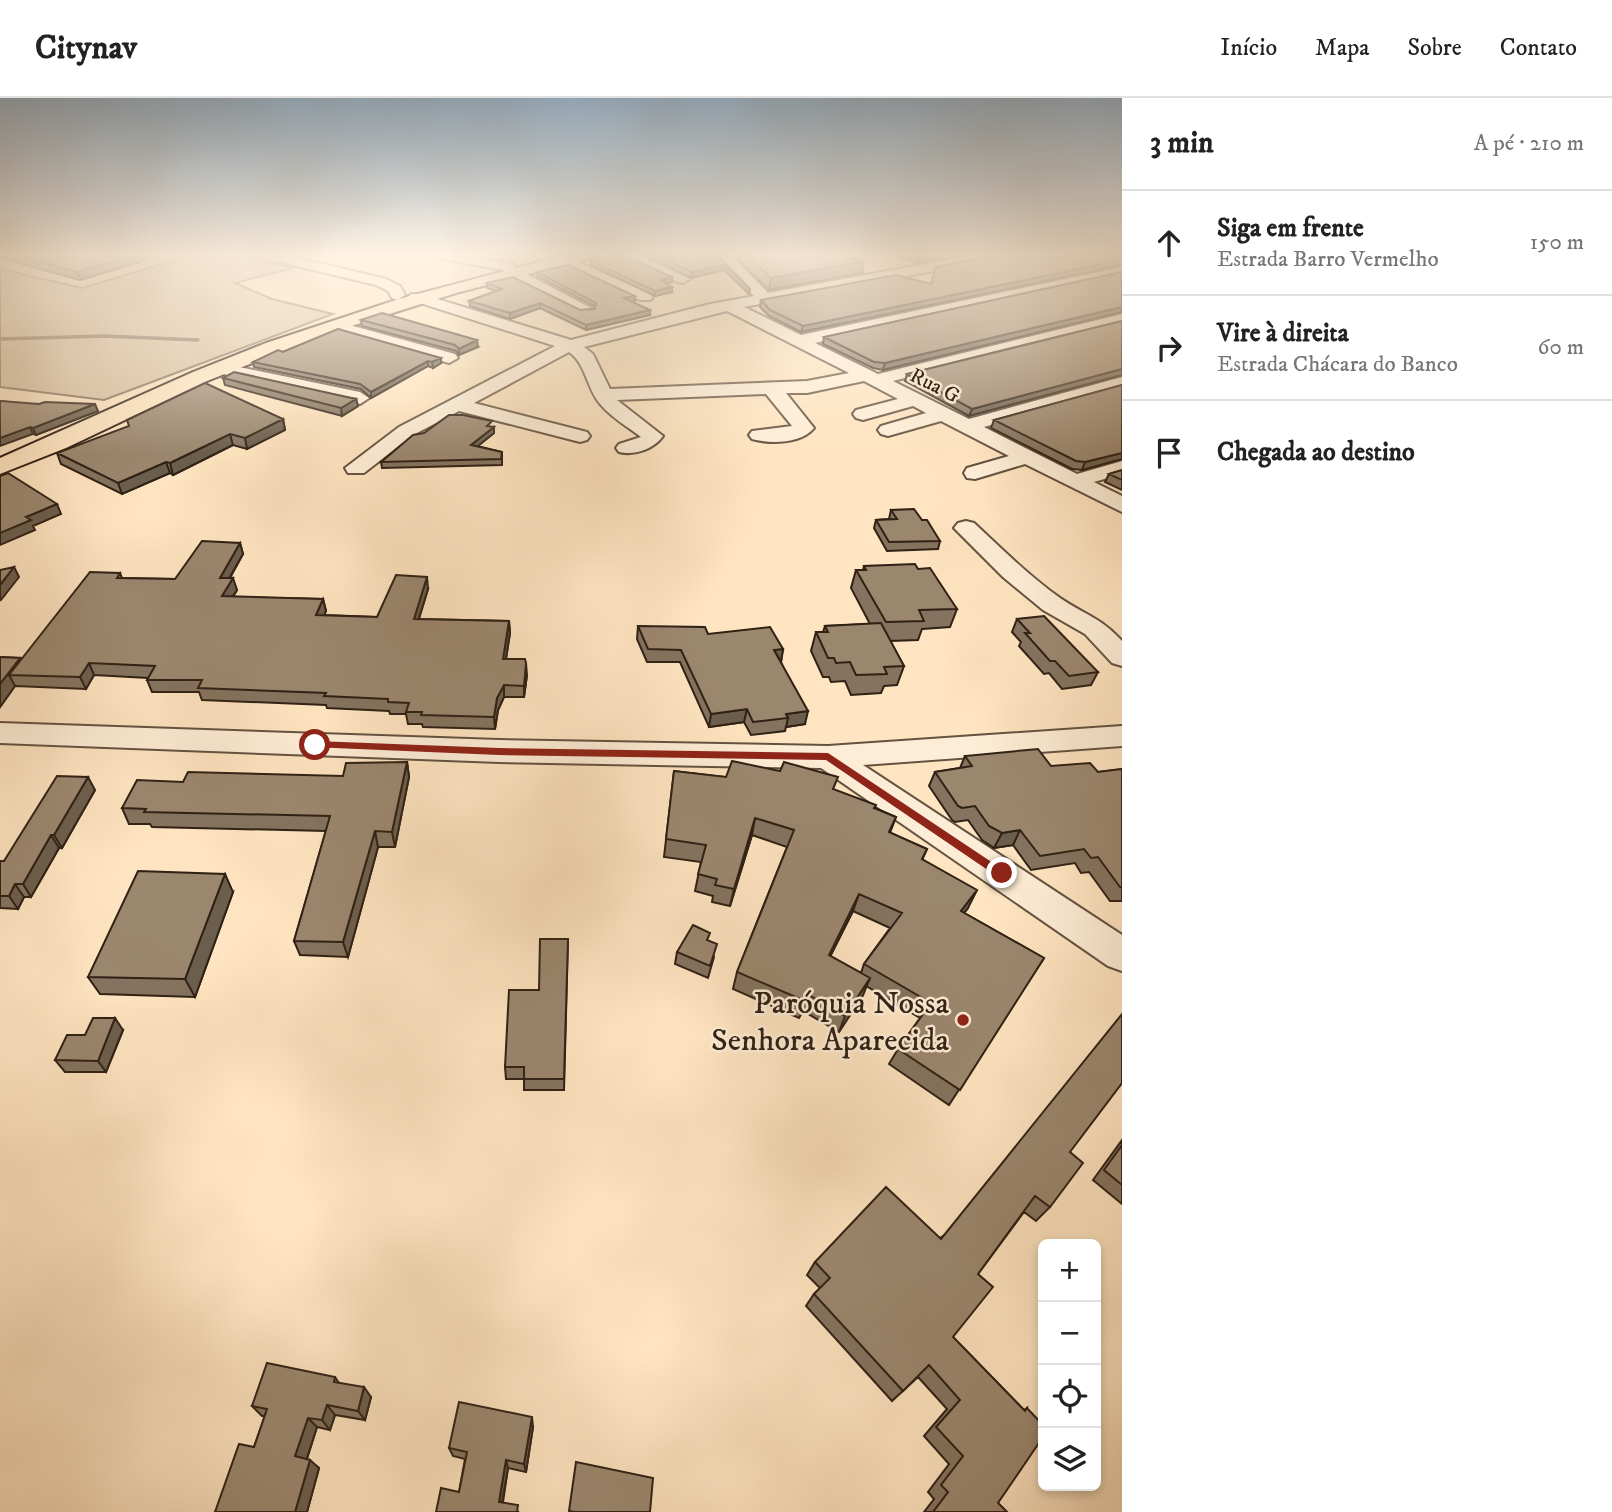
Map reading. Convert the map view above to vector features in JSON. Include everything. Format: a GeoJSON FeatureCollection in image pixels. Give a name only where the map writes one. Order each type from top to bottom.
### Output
{"type":"FeatureCollection","features":[{"type":"Feature","properties":{"kind":"main road"},"geometry":{"type":"LineString","coordinates":[[0,460],[211,363],[334,321]]}},
{"type":"Feature","properties":{"kind":"main road"},"geometry":{"type":"LineString","coordinates":[[0,467],[98,426],[220,368],[347,321]]}},
{"type":"Feature","properties":{"kind":"street"},"geometry":{"type":"LineString","coordinates":[[490,321],[570,345],[584,354],[608,403],[653,436],[654,439],[649,442],[626,448]]}},
{"type":"Feature","properties":{"kind":"street"},"geometry":{"type":"LineString","coordinates":[[523,331],[547,321]]}},
{"type":"Feature","properties":{"kind":"street"},"geometry":{"type":"LineString","coordinates":[[356,468],[406,431],[570,345],[664,321]]}},
{"type":"Feature","properties":{"kind":"street","name":"Rua G"},"geometry":{"type":"LineString","coordinates":[[752,321],[799,341],[1122,505]]}},
{"type":"Feature","properties":{"kind":"street"},"geometry":{"type":"LineString","coordinates":[[799,341],[891,321]]}},
{"type":"Feature","properties":{"kind":"street"},"geometry":{"type":"LineString","coordinates":[[603,395],[807,387],[871,378],[1091,321]]}},
{"type":"Feature","properties":{"kind":"street"},"geometry":{"type":"LineString","coordinates":[[335,326],[449,358]]}},
{"type":"Feature","properties":{"kind":"street"},"geometry":{"type":"LineString","coordinates":[[220,368],[360,398]]}},
{"type":"Feature","properties":{"kind":"street"},"geometry":{"type":"LineString","coordinates":[[967,426],[1122,383]]}},
{"type":"Feature","properties":{"kind":"street"},"geometry":{"type":"LineString","coordinates":[[759,435],[792,434],[804,428],[772,389]]}},
{"type":"Feature","properties":{"kind":"street"},"geometry":{"type":"LineString","coordinates":[[863,414],[915,400]]}},
{"type":"Feature","properties":{"kind":"street"},"geometry":{"type":"LineString","coordinates":[[454,404],[580,436]]}},
{"type":"Feature","properties":{"kind":"street"},"geometry":{"type":"LineString","coordinates":[[888,430],[943,414]]}},
{"type":"Feature","properties":{"kind":"street"},"geometry":{"type":"LineString","coordinates":[[975,473],[1026,457]]}},
{"type":"Feature","properties":{"kind":"street"},"geometry":{"type":"LineString","coordinates":[[1074,481],[1122,467]]}},
{"type":"Feature","properties":{"kind":"street"},"geometry":{"type":"LineString","coordinates":[[966,528],[1012,572],[1052,604],[1094,628],[1122,657]]}},
{"type":"Feature","properties":{"kind":"street"},"geometry":{"type":"LineString","coordinates":[[1094,628],[1122,625]]}},
{"type":"Feature","properties":{"kind":"street"},"geometry":{"type":"LineString","coordinates":[[0,733],[499,751],[828,757],[1122,736]]}},
{"type":"Feature","properties":{"kind":"street"},"geometry":{"type":"LineString","coordinates":[[828,757],[1122,955]]}},
{"type":"Feature","properties":{"kind":"shaded area"},"geometry":{"type":"Polygon","coordinates":[[[0,321],[314,321],[104,400],[0,387],[0,321]]]}},
{"type":"Feature","properties":{"kind":"building"},"geometry":{"type":"Polygon","coordinates":[[[365,321],[410,321],[477,340],[459,349],[455,345],[365,321]]]}},
{"type":"Feature","properties":{"kind":"building"},"geometry":{"type":"Polygon","coordinates":[[[578,321],[603,321],[586,325],[578,321]]]}},
{"type":"Feature","properties":{"kind":"building"},"geometry":{"type":"Polygon","coordinates":[[[793,321],[827,321],[803,326],[793,321]]]}},
{"type":"Feature","properties":{"kind":"building"},"geometry":{"type":"Polygon","coordinates":[[[897,321],[1063,321],[885,363],[874,362],[824,337],[897,321]]]}},
{"type":"Feature","properties":{"kind":"building"},"geometry":{"type":"Polygon","coordinates":[[[1122,321],[1122,369],[972,409],[907,374],[1122,321]]]}},
{"type":"Feature","properties":{"kind":"building"},"geometry":{"type":"Polygon","coordinates":[[[338,329],[441,358],[428,361],[371,392],[360,384],[253,362],[278,350],[283,352],[338,329]]]}},
{"type":"Feature","properties":{"kind":"building"},"geometry":{"type":"Polygon","coordinates":[[[234,372],[356,399],[341,408],[223,378],[234,372]]]}},
{"type":"Feature","properties":{"kind":"building"},"geometry":{"type":"Polygon","coordinates":[[[205,383],[283,419],[245,438],[230,434],[170,463],[166,462],[118,483],[57,453],[129,426],[127,420],[205,383]]]}},
{"type":"Feature","properties":{"kind":"building"},"geometry":{"type":"Polygon","coordinates":[[[1122,385],[1122,453],[1085,462],[1076,461],[994,420],[1122,385]]]}},
{"type":"Feature","properties":{"kind":"building"},"geometry":{"type":"Polygon","coordinates":[[[0,401],[39,404],[95,404],[0,438],[0,401]]]}},
{"type":"Feature","properties":{"kind":"building"},"geometry":{"type":"Polygon","coordinates":[[[449,415],[492,421],[487,426],[494,427],[471,445],[502,452],[501,459],[381,462],[413,435],[424,433],[449,415]]]}},
{"type":"Feature","properties":{"kind":"building"},"geometry":{"type":"Polygon","coordinates":[[[1122,470],[1122,480],[1109,474],[1122,470]]]}},
{"type":"Feature","properties":{"kind":"building"},"geometry":{"type":"Polygon","coordinates":[[[8,473],[57,504],[26,517],[31,520],[0,533],[0,476],[8,473]]]}},
{"type":"Feature","properties":{"kind":"building"},"geometry":{"type":"Polygon","coordinates":[[[914,509],[922,520],[927,520],[940,541],[889,542],[876,520],[897,519],[891,510],[914,509]]]}},
{"type":"Feature","properties":{"kind":"building"},"geometry":{"type":"Polygon","coordinates":[[[202,541],[240,543],[220,578],[233,578],[222,596],[323,599],[316,615],[377,617],[396,575],[427,577],[414,619],[509,621],[503,659],[525,659],[524,686],[504,685],[497,698],[494,717],[421,715],[422,712],[406,712],[409,703],[388,702],[388,699],[324,696],[326,693],[198,688],[202,680],[147,680],[155,666],[89,663],[80,677],[9,675],[90,572],[120,573],[117,578],[175,579],[202,541]]]}},
{"type":"Feature","properties":{"kind":"building"},"geometry":{"type":"Polygon","coordinates":[[[915,564],[918,569],[930,568],[957,609],[919,610],[924,621],[886,622],[856,570],[866,570],[864,566],[915,564]]]}},
{"type":"Feature","properties":{"kind":"building"},"geometry":{"type":"Polygon","coordinates":[[[14,567],[0,585],[0,570],[14,567]]]}},
{"type":"Feature","properties":{"kind":"building"},"geometry":{"type":"Polygon","coordinates":[[[1044,616],[1098,672],[1069,676],[1055,661],[1050,661],[1025,633],[1030,633],[1017,619],[1044,616]]]}},
{"type":"Feature","properties":{"kind":"building"},"geometry":{"type":"Polygon","coordinates":[[[881,623],[904,666],[884,667],[887,674],[856,675],[850,662],[836,663],[834,658],[828,658],[816,632],[828,632],[825,626],[881,623]]]}},
{"type":"Feature","properties":{"kind":"building"},"geometry":{"type":"Polygon","coordinates":[[[638,626],[705,627],[708,634],[770,627],[783,649],[774,650],[808,711],[786,714],[788,718],[753,722],[747,709],[711,714],[681,650],[648,649],[638,626]]]}},
{"type":"Feature","properties":{"kind":"building"},"geometry":{"type":"Polygon","coordinates":[[[0,657],[20,658],[0,684],[0,657]]]}},
{"type":"Feature","properties":{"kind":"building"},"geometry":{"type":"Polygon","coordinates":[[[1038,749],[1051,766],[1090,763],[1098,772],[1122,769],[1122,887],[1098,857],[1091,858],[1084,849],[1040,856],[1020,830],[1002,833],[989,826],[975,806],[958,806],[935,772],[972,766],[965,756],[1038,749]]]}},
{"type":"Feature","properties":{"kind":"building"},"geometry":{"type":"Polygon","coordinates":[[[732,761],[780,771],[784,762],[838,777],[833,789],[876,805],[874,808],[896,817],[889,832],[927,849],[922,859],[977,890],[961,911],[1044,958],[960,1090],[898,1049],[931,1003],[864,964],[902,913],[859,894],[829,955],[870,978],[845,1016],[809,995],[805,1001],[737,972],[794,830],[755,818],[734,889],[715,885],[717,879],[698,874],[706,845],[666,839],[674,771],[726,777],[732,761]]]}},
{"type":"Feature","properties":{"kind":"building"},"geometry":{"type":"Polygon","coordinates":[[[407,762],[392,832],[375,831],[343,942],[294,941],[330,816],[144,812],[146,809],[122,808],[137,780],[183,782],[188,772],[343,776],[346,763],[407,762]]]}},
{"type":"Feature","properties":{"kind":"building"},"geometry":{"type":"Polygon","coordinates":[[[57,776],[88,777],[23,884],[15,884],[9,896],[0,896],[0,861],[4,861],[57,776]]]}},
{"type":"Feature","properties":{"kind":"building"},"geometry":{"type":"Polygon","coordinates":[[[138,871],[225,874],[185,979],[88,977],[138,871]]]}},
{"type":"Feature","properties":{"kind":"building"},"geometry":{"type":"Polygon","coordinates":[[[693,925],[710,933],[707,940],[717,944],[710,966],[677,952],[693,925]]]}},
{"type":"Feature","properties":{"kind":"building"},"geometry":{"type":"Polygon","coordinates":[[[540,939],[568,939],[564,1079],[524,1079],[524,1067],[505,1067],[509,990],[539,990],[540,939]]]}},
{"type":"Feature","properties":{"kind":"building"},"geometry":{"type":"Polygon","coordinates":[[[1122,1014],[1122,1083],[1070,1152],[1083,1163],[1050,1207],[1035,1196],[978,1274],[993,1287],[953,1337],[1025,1411],[1027,1408],[1038,1420],[1038,1444],[998,1503],[1007,1512],[933,1512],[948,1492],[941,1485],[963,1456],[936,1427],[960,1400],[929,1365],[903,1391],[814,1294],[830,1278],[815,1262],[886,1187],[941,1239],[1122,1014]]]}},
{"type":"Feature","properties":{"kind":"building"},"geometry":{"type":"Polygon","coordinates":[[[93,1018],[115,1018],[98,1061],[55,1060],[67,1035],[85,1035],[93,1018]]]}},
{"type":"Feature","properties":{"kind":"building"},"geometry":{"type":"Polygon","coordinates":[[[1122,1145],[1122,1185],[1104,1170],[1122,1145]]]}},
{"type":"Feature","properties":{"kind":"building"},"geometry":{"type":"Polygon","coordinates":[[[267,1363],[335,1377],[334,1382],[364,1387],[358,1411],[327,1405],[322,1420],[308,1418],[295,1456],[310,1460],[295,1512],[215,1512],[239,1444],[254,1447],[267,1409],[252,1406],[267,1363]]]}},
{"type":"Feature","properties":{"kind":"building"},"geometry":{"type":"Polygon","coordinates":[[[459,1402],[532,1417],[524,1464],[506,1460],[499,1502],[518,1505],[517,1512],[436,1512],[441,1488],[459,1492],[467,1452],[449,1448],[459,1402]]]}},
{"type":"Feature","properties":{"kind":"building"},"geometry":{"type":"Polygon","coordinates":[[[576,1462],[653,1478],[650,1512],[569,1511],[576,1462]]]}},
{"type":"Feature","properties":{"kind":"waterway"},"geometry":{"type":"LineString","coordinates":[[0,339],[104,336],[198,340]]}},
{"type":"Feature","properties":{"kind":"place","name":"Paróquia Nossa Senhora Aparecida"},"geometry":{"type":"Point","coordinates":[963,1020]}},
{"type":"Feature","properties":{"kind":"route"},"geometry":{"type":"LineString","coordinates":[[315,745],[828,757],[1002,873]]}}]}
